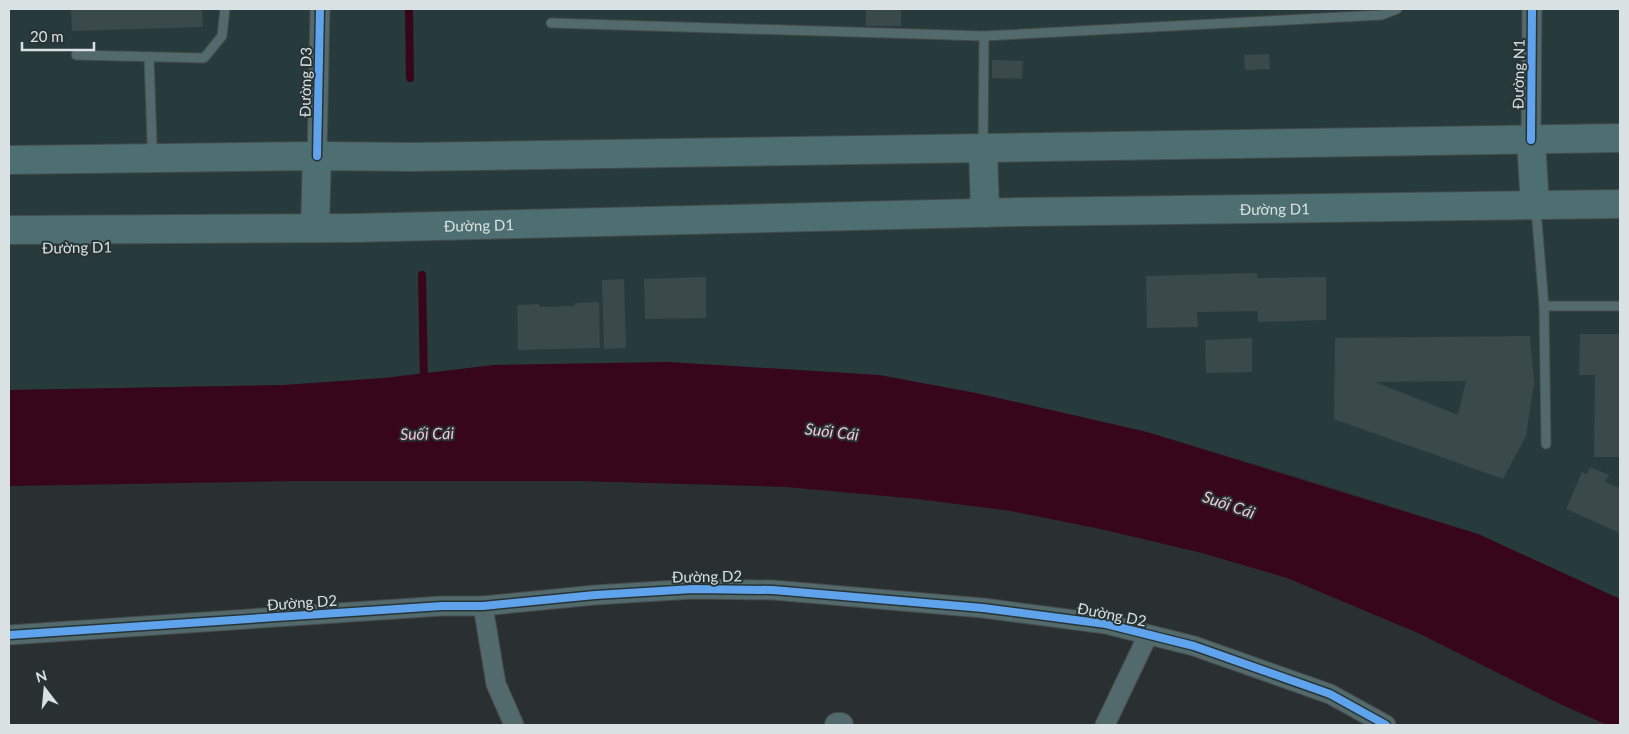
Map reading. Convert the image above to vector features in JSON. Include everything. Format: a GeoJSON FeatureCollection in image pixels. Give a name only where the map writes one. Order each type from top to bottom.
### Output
{"type":"FeatureCollection","features":[{"type":"Feature","properties":{"kind":"main road"},"geometry":{"type":"LineString","coordinates":[[9,160],[317,156],[411,157],[446,144],[471,140],[852,131],[862,131],[898,149],[1620,138]]}},
{"type":"Feature","properties":{"kind":"main road"},"geometry":{"type":"LineString","coordinates":[[1531,140],[1535,206]]}},
{"type":"Feature","properties":{"kind":"main road"},"geometry":{"type":"LineString","coordinates":[[9,144],[152,143],[195,157]]}},
{"type":"Feature","properties":{"kind":"main road"},"geometry":{"type":"LineString","coordinates":[[982,148],[985,214]]}},
{"type":"Feature","properties":{"kind":"main road"},"geometry":{"type":"LineString","coordinates":[[315,227],[317,156]]}},
{"type":"Feature","properties":{"kind":"main road","name":"Đường D1"},"geometry":{"type":"LineString","coordinates":[[9,230],[355,228],[699,219],[1620,204]]}},
{"type":"Feature","properties":{"kind":"main road","name":"Đường D1"},"geometry":{"type":"LineString","coordinates":[[9,248],[199,245],[231,228]]}},
{"type":"Feature","properties":{"kind":"street","name":"Đường D3"},"geometry":{"type":"LineString","coordinates":[[317,156],[320,9]]}},
{"type":"Feature","properties":{"kind":"street","name":"Đường N1"},"geometry":{"type":"LineString","coordinates":[[1531,140],[1532,9]]}},
{"type":"Feature","properties":{"kind":"street","name":"Đường D2"},"geometry":{"type":"LineString","coordinates":[[9,635],[442,606],[483,606],[595,595],[693,589],[773,590],[992,609],[1106,624],[1194,646],[1330,694],[1386,725]]}},
{"type":"Feature","properties":{"kind":"street"},"geometry":{"type":"LineString","coordinates":[[483,606],[496,684],[514,725]]}},
{"type":"Feature","properties":{"kind":"street"},"geometry":{"type":"LineString","coordinates":[[1105,725],[1148,635]]}},
{"type":"Feature","properties":{"kind":"lane"},"geometry":{"type":"LineString","coordinates":[[76,56],[204,58],[222,36],[225,9]]}},
{"type":"Feature","properties":{"kind":"lane"},"geometry":{"type":"LineString","coordinates":[[552,23],[984,36],[1381,15],[1397,9]]}},
{"type":"Feature","properties":{"kind":"lane"},"geometry":{"type":"LineString","coordinates":[[982,148],[984,36]]}},
{"type":"Feature","properties":{"kind":"lane"},"geometry":{"type":"LineString","coordinates":[[149,57],[152,143]]}},
{"type":"Feature","properties":{"kind":"lane"},"geometry":{"type":"LineString","coordinates":[[1535,206],[1544,306],[1546,444]]}},
{"type":"Feature","properties":{"kind":"lane"},"geometry":{"type":"LineString","coordinates":[[1544,306],[1620,306]]}},
{"type":"Feature","properties":{"kind":"shaded area"},"geometry":{"type":"Polygon","coordinates":[[[9,9],[1620,9],[1620,599],[1478,534],[1318,483],[1147,432],[976,393],[879,375],[668,362],[494,365],[384,378],[284,385],[9,390],[9,9]]]}},
{"type":"Feature","properties":{"kind":"water","name":"Suối Cái"},"geometry":{"type":"Polygon","coordinates":[[[668,362],[879,375],[976,393],[1147,432],[1478,534],[1620,599],[1620,725],[1607,725],[1558,703],[1418,633],[1287,578],[1202,553],[1105,530],[1011,511],[918,499],[786,487],[580,481],[292,481],[9,486],[9,390],[284,385],[384,378],[494,365],[668,362]]]}},
{"type":"Feature","properties":{"kind":"building"},"geometry":{"type":"Polygon","coordinates":[[[71,9],[202,9],[203,27],[72,31],[71,9]]]}},
{"type":"Feature","properties":{"kind":"building"},"geometry":{"type":"Polygon","coordinates":[[[866,9],[901,9],[901,26],[866,26],[866,9]]]}},
{"type":"Feature","properties":{"kind":"building"},"geometry":{"type":"Polygon","coordinates":[[[1269,54],[1270,69],[1245,70],[1244,55],[1269,54]]]}},
{"type":"Feature","properties":{"kind":"building"},"geometry":{"type":"Polygon","coordinates":[[[992,60],[1023,61],[1022,79],[992,78],[992,60]]]}},
{"type":"Feature","properties":{"kind":"building"},"geometry":{"type":"Polygon","coordinates":[[[1257,273],[1257,278],[1326,277],[1326,320],[1258,322],[1258,311],[1197,312],[1198,327],[1147,328],[1146,276],[1257,273]]]}},
{"type":"Feature","properties":{"kind":"building"},"geometry":{"type":"Polygon","coordinates":[[[706,277],[706,318],[645,319],[644,279],[706,277]]]}},
{"type":"Feature","properties":{"kind":"building"},"geometry":{"type":"Polygon","coordinates":[[[624,279],[626,348],[604,349],[602,280],[624,279]]]}},
{"type":"Feature","properties":{"kind":"building"},"geometry":{"type":"Polygon","coordinates":[[[599,302],[600,348],[518,350],[517,305],[539,304],[539,307],[574,306],[575,303],[599,302]]]}},
{"type":"Feature","properties":{"kind":"building"},"geometry":{"type":"Polygon","coordinates":[[[1580,334],[1620,334],[1620,457],[1594,457],[1595,375],[1579,375],[1580,334]]]}},
{"type":"Feature","properties":{"kind":"building"},"geometry":{"type":"Polygon","coordinates":[[[1530,336],[1534,383],[1526,436],[1503,479],[1334,419],[1335,338],[1530,336]],[[1466,381],[1375,382],[1458,415],[1466,381]]]}},
{"type":"Feature","properties":{"kind":"building"},"geometry":{"type":"Polygon","coordinates":[[[1252,338],[1252,372],[1206,373],[1205,340],[1252,338]]]}},
{"type":"Feature","properties":{"kind":"building"},"geometry":{"type":"Polygon","coordinates":[[[1590,467],[1609,475],[1605,482],[1620,488],[1620,533],[1566,509],[1582,472],[1587,474],[1590,467]]]}},
{"type":"Feature","properties":{"kind":"waterway"},"geometry":{"type":"LineString","coordinates":[[409,9],[410,78]]}},
{"type":"Feature","properties":{"kind":"waterway"},"geometry":{"type":"LineString","coordinates":[[422,275],[424,383]]}},
{"type":"Feature","properties":{"kind":"cycle path"},"geometry":{"type":"LineString","coordinates":[[317,156],[320,9]]}},
{"type":"Feature","properties":{"kind":"cycle path"},"geometry":{"type":"LineString","coordinates":[[1531,140],[1532,9]]}},
{"type":"Feature","properties":{"kind":"cycle path"},"geometry":{"type":"LineString","coordinates":[[9,635],[442,606],[483,606],[595,595],[693,589],[773,590],[983,608],[1106,624],[1194,646],[1330,694],[1386,725]]}}]}
